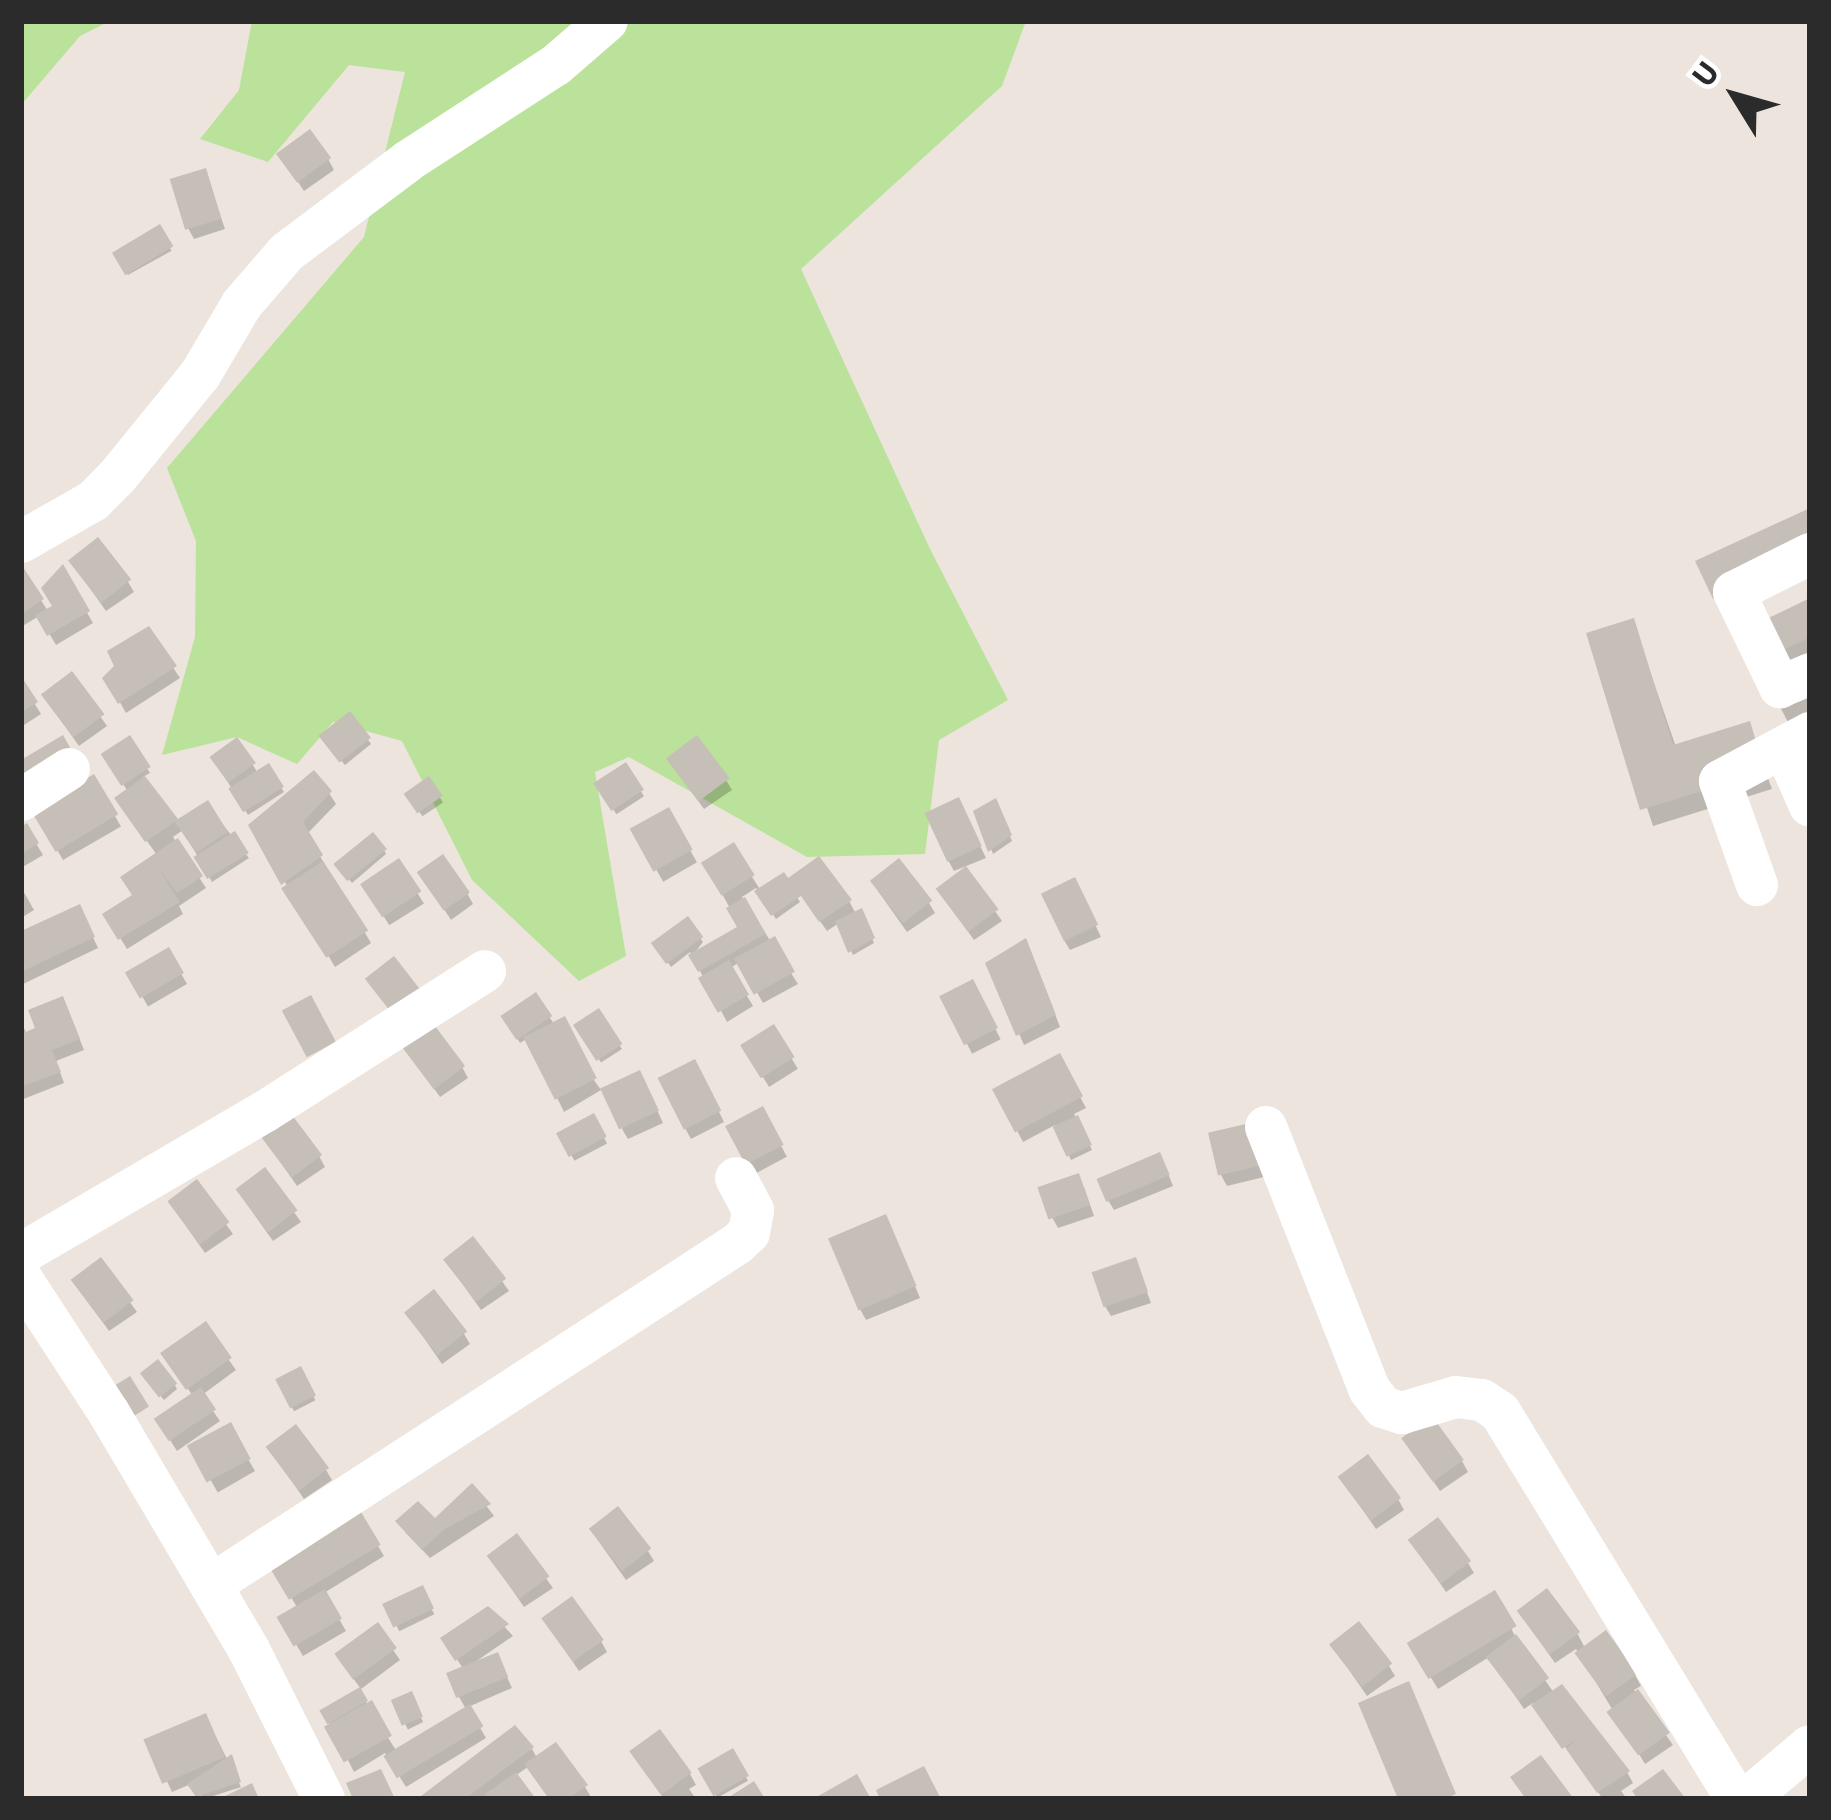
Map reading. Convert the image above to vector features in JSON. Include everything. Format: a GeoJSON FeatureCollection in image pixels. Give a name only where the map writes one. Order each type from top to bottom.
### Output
{"type":"FeatureCollection","features":[{"type":"Feature","properties":{"kind":"street"},"geometry":{"type":"LineString","coordinates":[[21,542],[93,501],[117,477],[200,376],[242,304],[287,252],[408,161],[556,65],[607,21]]}},
{"type":"Feature","properties":{"kind":"street"},"geometry":{"type":"LineString","coordinates":[[1810,554],[1734,592],[1780,687],[1810,674]]}},
{"type":"Feature","properties":{"kind":"street"},"geometry":{"type":"LineString","coordinates":[[1757,885],[1720,781],[1797,740],[1810,806]]}},
{"type":"Feature","properties":{"kind":"street"},"geometry":{"type":"LineString","coordinates":[[21,800],[69,769]]}},
{"type":"Feature","properties":{"kind":"street"},"geometry":{"type":"LineString","coordinates":[[21,1254],[264,1112],[484,971]]}},
{"type":"Feature","properties":{"kind":"street"},"geometry":{"type":"LineString","coordinates":[[1266,1127],[1369,1388],[1383,1407],[1402,1413],[1456,1397],[1482,1400],[1500,1412],[1736,1799]]}},
{"type":"Feature","properties":{"kind":"street"},"geometry":{"type":"LineString","coordinates":[[211,1586],[737,1244],[748,1233],[753,1210],[736,1178]]}},
{"type":"Feature","properties":{"kind":"street"},"geometry":{"type":"LineString","coordinates":[[21,1278],[211,1586],[288,1719],[324,1799]]}},
{"type":"Feature","properties":{"kind":"street"},"geometry":{"type":"LineString","coordinates":[[1748,1799],[1810,1746]]}},
{"type":"Feature","properties":{"kind":"green space"},"geometry":{"type":"Polygon","coordinates":[[[21,21],[110,21],[80,36],[21,105],[21,21]]]}},
{"type":"Feature","properties":{"kind":"green space"},"geometry":{"type":"Polygon","coordinates":[[[252,21],[1026,21],[1002,86],[801,269],[930,549],[1008,700],[939,740],[925,854],[807,857],[629,757],[595,772],[626,956],[579,981],[472,880],[402,741],[333,722],[297,764],[237,737],[162,755],[195,637],[196,541],[167,468],[364,237],[405,72],[349,65],[268,162],[200,139],[239,90],[252,21]]]}},
{"type":"Feature","properties":{"kind":"building"},"geometry":{"type":"Polygon","coordinates":[[[310,129],[331,158],[297,183],[276,154],[310,129]]]}},
{"type":"Feature","properties":{"kind":"building"},"geometry":{"type":"Polygon","coordinates":[[[206,168],[221,219],[185,230],[170,179],[206,168]]]}},
{"type":"Feature","properties":{"kind":"building"},"geometry":{"type":"Polygon","coordinates":[[[160,224],[173,246],[125,275],[112,253],[160,224]]]}},
{"type":"Feature","properties":{"kind":"building"},"geometry":{"type":"Polygon","coordinates":[[[1810,508],[1810,555],[1713,599],[1695,561],[1810,508]]]}},
{"type":"Feature","properties":{"kind":"building"},"geometry":{"type":"Polygon","coordinates":[[[98,537],[131,580],[101,603],[68,560],[98,537]]]}},
{"type":"Feature","properties":{"kind":"building"},"geometry":{"type":"Polygon","coordinates":[[[21,564],[44,599],[21,614],[21,564]]]}},
{"type":"Feature","properties":{"kind":"building"},"geometry":{"type":"Polygon","coordinates":[[[63,564],[90,611],[47,636],[35,615],[52,606],[41,588],[63,564]]]}},
{"type":"Feature","properties":{"kind":"building"},"geometry":{"type":"Polygon","coordinates":[[[1810,598],[1810,637],[1769,657],[1754,625],[1810,598]]]}},
{"type":"Feature","properties":{"kind":"building"},"geometry":{"type":"Polygon","coordinates":[[[1634,618],[1673,745],[1750,721],[1765,772],[1640,810],[1586,633],[1634,618]]]}},
{"type":"Feature","properties":{"kind":"building"},"geometry":{"type":"Polygon","coordinates":[[[149,626],[177,666],[118,704],[102,678],[114,666],[107,651],[149,626]]]}},
{"type":"Feature","properties":{"kind":"building"},"geometry":{"type":"Polygon","coordinates":[[[72,671],[104,714],[73,738],[41,694],[72,671]]]}},
{"type":"Feature","properties":{"kind":"building"},"geometry":{"type":"Polygon","coordinates":[[[21,676],[38,702],[21,713],[21,676]]]}},
{"type":"Feature","properties":{"kind":"building"},"geometry":{"type":"Polygon","coordinates":[[[350,711],[371,738],[339,762],[318,736],[350,711]]]}},
{"type":"Feature","properties":{"kind":"building"},"geometry":{"type":"Polygon","coordinates":[[[63,735],[77,760],[21,784],[21,760],[63,735]]]}},
{"type":"Feature","properties":{"kind":"building"},"geometry":{"type":"Polygon","coordinates":[[[130,735],[151,767],[121,786],[101,754],[130,735]]]}},
{"type":"Feature","properties":{"kind":"building"},"geometry":{"type":"Polygon","coordinates":[[[697,735],[729,778],[698,802],[666,758],[697,735]]]}},
{"type":"Feature","properties":{"kind":"building"},"geometry":{"type":"Polygon","coordinates":[[[237,737],[256,763],[228,783],[209,757],[237,737]]]}},
{"type":"Feature","properties":{"kind":"building"},"geometry":{"type":"Polygon","coordinates":[[[626,762],[644,790],[611,811],[593,783],[626,762]]]}},
{"type":"Feature","properties":{"kind":"building"},"geometry":{"type":"Polygon","coordinates":[[[269,763],[284,787],[243,812],[228,788],[269,763]]]}},
{"type":"Feature","properties":{"kind":"building"},"geometry":{"type":"Polygon","coordinates":[[[314,770],[332,791],[303,822],[323,855],[281,885],[248,825],[314,770]]]}},
{"type":"Feature","properties":{"kind":"building"},"geometry":{"type":"Polygon","coordinates":[[[94,774],[118,814],[56,852],[31,812],[94,774]]]}},
{"type":"Feature","properties":{"kind":"building"},"geometry":{"type":"Polygon","coordinates":[[[145,776],[178,819],[208,800],[228,832],[196,853],[175,822],[145,842],[114,798],[145,776]]]}},
{"type":"Feature","properties":{"kind":"building"},"geometry":{"type":"Polygon","coordinates":[[[429,776],[443,796],[417,813],[404,794],[429,776]]]}},
{"type":"Feature","properties":{"kind":"building"},"geometry":{"type":"Polygon","coordinates":[[[959,797],[982,846],[947,862],[925,813],[959,797]]]}},
{"type":"Feature","properties":{"kind":"building"},"geometry":{"type":"Polygon","coordinates":[[[996,798],[1012,835],[988,852],[973,811],[996,798]]]}},
{"type":"Feature","properties":{"kind":"building"},"geometry":{"type":"Polygon","coordinates":[[[669,807],[693,850],[653,872],[630,829],[669,807]]]}},
{"type":"Feature","properties":{"kind":"building"},"geometry":{"type":"Polygon","coordinates":[[[27,823],[39,843],[21,854],[21,827],[27,823]]]}},
{"type":"Feature","properties":{"kind":"building"},"geometry":{"type":"Polygon","coordinates":[[[235,831],[249,853],[207,879],[193,857],[235,831]]]}},
{"type":"Feature","properties":{"kind":"building"},"geometry":{"type":"Polygon","coordinates":[[[373,832],[387,849],[347,881],[333,864],[373,832]]]}},
{"type":"Feature","properties":{"kind":"building"},"geometry":{"type":"Polygon","coordinates":[[[178,838],[203,876],[177,893],[159,869],[180,902],[118,940],[102,914],[132,895],[120,877],[178,838]]]}},
{"type":"Feature","properties":{"kind":"building"},"geometry":{"type":"Polygon","coordinates":[[[734,842],[755,875],[722,896],[701,863],[734,842]]]}},
{"type":"Feature","properties":{"kind":"building"},"geometry":{"type":"Polygon","coordinates":[[[443,854],[470,893],[444,911],[417,872],[443,854]]]}},
{"type":"Feature","properties":{"kind":"building"},"geometry":{"type":"Polygon","coordinates":[[[819,856],[852,900],[819,922],[801,896],[771,916],[754,891],[784,872],[788,878],[819,856]]]}},
{"type":"Feature","properties":{"kind":"building"},"geometry":{"type":"Polygon","coordinates":[[[399,858],[421,891],[382,917],[360,884],[399,858]]]}},
{"type":"Feature","properties":{"kind":"building"},"geometry":{"type":"Polygon","coordinates":[[[899,858],[932,901],[903,923],[870,881],[899,858]]]}},
{"type":"Feature","properties":{"kind":"building"},"geometry":{"type":"Polygon","coordinates":[[[323,861],[368,931],[326,958],[281,888],[323,861]]]}},
{"type":"Feature","properties":{"kind":"building"},"geometry":{"type":"Polygon","coordinates":[[[966,866],[998,909],[968,932],[936,889],[966,866]]]}},
{"type":"Feature","properties":{"kind":"building"},"geometry":{"type":"Polygon","coordinates":[[[1075,877],[1098,925],[1064,941],[1041,894],[1075,877]]]}},
{"type":"Feature","properties":{"kind":"building"},"geometry":{"type":"Polygon","coordinates":[[[745,897],[766,934],[698,972],[688,955],[737,927],[726,908],[745,897]]]}},
{"type":"Feature","properties":{"kind":"building"},"geometry":{"type":"Polygon","coordinates":[[[80,904],[95,937],[21,972],[21,931],[80,904]]]}},
{"type":"Feature","properties":{"kind":"building"},"geometry":{"type":"Polygon","coordinates":[[[862,908],[875,938],[848,953],[835,921],[862,908]]]}},
{"type":"Feature","properties":{"kind":"building"},"geometry":{"type":"Polygon","coordinates":[[[688,916],[703,937],[666,964],[651,943],[688,916]]]}},
{"type":"Feature","properties":{"kind":"building"},"geometry":{"type":"Polygon","coordinates":[[[775,936],[795,972],[754,995],[734,959],[775,936]]]}},
{"type":"Feature","properties":{"kind":"building"},"geometry":{"type":"Polygon","coordinates":[[[1026,938],[1056,1015],[1016,1036],[985,963],[1026,938]]]}},
{"type":"Feature","properties":{"kind":"building"},"geometry":{"type":"Polygon","coordinates":[[[169,947],[184,973],[140,998],[125,972],[169,947]]]}},
{"type":"Feature","properties":{"kind":"building"},"geometry":{"type":"Polygon","coordinates":[[[394,956],[427,999],[398,1021],[365,979],[394,956]]]}},
{"type":"Feature","properties":{"kind":"building"},"geometry":{"type":"Polygon","coordinates":[[[729,960],[749,995],[718,1013],[698,978],[729,960]]]}},
{"type":"Feature","properties":{"kind":"building"},"geometry":{"type":"Polygon","coordinates":[[[973,979],[998,1028],[964,1045],[939,996],[973,979]]]}},
{"type":"Feature","properties":{"kind":"building"},"geometry":{"type":"Polygon","coordinates":[[[536,992],[552,1016],[517,1040],[500,1016],[536,992]]]}},
{"type":"Feature","properties":{"kind":"building"},"geometry":{"type":"Polygon","coordinates":[[[311,995],[336,1042],[307,1057],[282,1010],[311,995]]]}},
{"type":"Feature","properties":{"kind":"building"},"geometry":{"type":"Polygon","coordinates":[[[63,996],[80,1039],[52,1050],[61,1072],[21,1087],[21,1034],[35,1028],[28,1010],[63,996]]]}},
{"type":"Feature","properties":{"kind":"building"},"geometry":{"type":"Polygon","coordinates":[[[599,1008],[622,1044],[596,1061],[573,1025],[599,1008]]]}},
{"type":"Feature","properties":{"kind":"building"},"geometry":{"type":"Polygon","coordinates":[[[565,1016],[597,1078],[555,1100],[523,1037],[565,1016]]]}},
{"type":"Feature","properties":{"kind":"building"},"geometry":{"type":"Polygon","coordinates":[[[432,1022],[465,1066],[434,1089],[401,1045],[432,1022]]]}},
{"type":"Feature","properties":{"kind":"building"},"geometry":{"type":"Polygon","coordinates":[[[774,1024],[795,1057],[761,1078],[740,1045],[774,1024]]]}},
{"type":"Feature","properties":{"kind":"building"},"geometry":{"type":"Polygon","coordinates":[[[1060,1053],[1083,1096],[1015,1132],[992,1089],[1060,1053]]]}},
{"type":"Feature","properties":{"kind":"building"},"geometry":{"type":"Polygon","coordinates":[[[695,1059],[721,1111],[684,1130],[658,1078],[695,1059]]]}},
{"type":"Feature","properties":{"kind":"building"},"geometry":{"type":"Polygon","coordinates":[[[640,1070],[659,1111],[619,1129],[600,1089],[640,1070]]]}},
{"type":"Feature","properties":{"kind":"building"},"geometry":{"type":"Polygon","coordinates":[[[763,1106],[784,1145],[746,1165],[725,1126],[763,1106]]]}},
{"type":"Feature","properties":{"kind":"building"},"geometry":{"type":"Polygon","coordinates":[[[289,1111],[322,1155],[292,1178],[259,1134],[289,1111]]]}},
{"type":"Feature","properties":{"kind":"building"},"geometry":{"type":"Polygon","coordinates":[[[594,1113],[607,1137],[569,1157],[556,1133],[594,1113]]]}},
{"type":"Feature","properties":{"kind":"building"},"geometry":{"type":"Polygon","coordinates":[[[1078,1115],[1092,1145],[1067,1157],[1053,1127],[1078,1115]]]}},
{"type":"Feature","properties":{"kind":"building"},"geometry":{"type":"Polygon","coordinates":[[[1250,1123],[1260,1166],[1218,1176],[1208,1133],[1250,1123]]]}},
{"type":"Feature","properties":{"kind":"building"},"geometry":{"type":"Polygon","coordinates":[[[1160,1152],[1170,1175],[1106,1202],[1096,1179],[1160,1152]]]}},
{"type":"Feature","properties":{"kind":"building"},"geometry":{"type":"Polygon","coordinates":[[[265,1167],[297,1210],[268,1232],[235,1189],[265,1167]]]}},
{"type":"Feature","properties":{"kind":"building"},"geometry":{"type":"Polygon","coordinates":[[[1079,1173],[1090,1205],[1048,1219],[1037,1187],[1079,1173]]]}},
{"type":"Feature","properties":{"kind":"building"},"geometry":{"type":"Polygon","coordinates":[[[197,1179],[229,1222],[200,1244],[167,1201],[197,1179]]]}},
{"type":"Feature","properties":{"kind":"building"},"geometry":{"type":"Polygon","coordinates":[[[886,1214],[916,1286],[858,1310],[828,1239],[886,1214]]]}},
{"type":"Feature","properties":{"kind":"building"},"geometry":{"type":"Polygon","coordinates":[[[473,1236],[506,1279],[476,1302],[443,1259],[473,1236]]]}},
{"type":"Feature","properties":{"kind":"building"},"geometry":{"type":"Polygon","coordinates":[[[101,1257],[133,1300],[103,1323],[71,1280],[101,1257]]]}},
{"type":"Feature","properties":{"kind":"building"},"geometry":{"type":"Polygon","coordinates":[[[1136,1257],[1148,1292],[1104,1307],[1092,1272],[1136,1257]]]}},
{"type":"Feature","properties":{"kind":"building"},"geometry":{"type":"Polygon","coordinates":[[[434,1289],[467,1332],[437,1355],[404,1312],[434,1289]]]}},
{"type":"Feature","properties":{"kind":"building"},"geometry":{"type":"Polygon","coordinates":[[[206,1321],[232,1358],[186,1390],[160,1353],[206,1321]]]}},
{"type":"Feature","properties":{"kind":"building"},"geometry":{"type":"Polygon","coordinates":[[[158,1359],[177,1383],[159,1398],[140,1373],[158,1359]]]}},
{"type":"Feature","properties":{"kind":"building"},"geometry":{"type":"Polygon","coordinates":[[[301,1366],[316,1395],[290,1409],[275,1379],[301,1366]]]}},
{"type":"Feature","properties":{"kind":"building"},"geometry":{"type":"Polygon","coordinates":[[[130,1376],[149,1407],[128,1420],[109,1389],[130,1376]]]}},
{"type":"Feature","properties":{"kind":"building"},"geometry":{"type":"Polygon","coordinates":[[[201,1387],[216,1409],[169,1441],[154,1419],[201,1387]]]}},
{"type":"Feature","properties":{"kind":"building"},"geometry":{"type":"Polygon","coordinates":[[[1432,1416],[1464,1460],[1433,1482],[1401,1438],[1432,1416]]]}},
{"type":"Feature","properties":{"kind":"building"},"geometry":{"type":"Polygon","coordinates":[[[231,1422],[251,1459],[207,1483],[187,1445],[231,1422]]]}},
{"type":"Feature","properties":{"kind":"building"},"geometry":{"type":"Polygon","coordinates":[[[296,1424],[329,1468],[299,1491],[266,1447],[296,1424]]]}},
{"type":"Feature","properties":{"kind":"building"},"geometry":{"type":"Polygon","coordinates":[[[1368,1454],[1401,1498],[1371,1521],[1338,1477],[1368,1454]]]}},
{"type":"Feature","properties":{"kind":"building"},"geometry":{"type":"Polygon","coordinates":[[[472,1483],[491,1504],[445,1529],[422,1550],[395,1521],[418,1501],[435,1518],[472,1483]]]}},
{"type":"Feature","properties":{"kind":"building"},"geometry":{"type":"Polygon","coordinates":[[[618,1506],[651,1549],[622,1571],[589,1529],[618,1506]]]}},
{"type":"Feature","properties":{"kind":"building"},"geometry":{"type":"Polygon","coordinates":[[[358,1507],[381,1545],[289,1600],[266,1562],[358,1507]]]}},
{"type":"Feature","properties":{"kind":"building"},"geometry":{"type":"Polygon","coordinates":[[[1438,1517],[1471,1561],[1441,1584],[1408,1540],[1438,1517]]]}},
{"type":"Feature","properties":{"kind":"building"},"geometry":{"type":"Polygon","coordinates":[[[517,1533],[549,1576],[519,1599],[487,1556],[517,1533]]]}},
{"type":"Feature","properties":{"kind":"building"},"geometry":{"type":"Polygon","coordinates":[[[423,1585],[434,1609],[393,1628],[382,1604],[423,1585]]]}},
{"type":"Feature","properties":{"kind":"building"},"geometry":{"type":"Polygon","coordinates":[[[1547,1588],[1580,1632],[1550,1655],[1517,1611],[1547,1588]]]}},
{"type":"Feature","properties":{"kind":"building"},"geometry":{"type":"Polygon","coordinates":[[[325,1589],[342,1618],[294,1646],[277,1617],[325,1589]]]}},
{"type":"Feature","properties":{"kind":"building"},"geometry":{"type":"Polygon","coordinates":[[[1495,1590],[1517,1626],[1428,1679],[1407,1643],[1495,1590]]]}},
{"type":"Feature","properties":{"kind":"building"},"geometry":{"type":"Polygon","coordinates":[[[572,1596],[604,1640],[573,1662],[541,1618],[572,1596]]]}},
{"type":"Feature","properties":{"kind":"building"},"geometry":{"type":"Polygon","coordinates":[[[488,1606],[509,1624],[455,1661],[440,1638],[488,1606]]]}},
{"type":"Feature","properties":{"kind":"building"},"geometry":{"type":"Polygon","coordinates":[[[1359,1621],[1392,1664],[1362,1687],[1329,1644],[1359,1621]]]}},
{"type":"Feature","properties":{"kind":"building"},"geometry":{"type":"Polygon","coordinates":[[[378,1622],[397,1648],[353,1680],[334,1654],[378,1622]]]}},
{"type":"Feature","properties":{"kind":"building"},"geometry":{"type":"Polygon","coordinates":[[[1606,1630],[1638,1674],[1606,1697],[1574,1653],[1606,1630]]]}},
{"type":"Feature","properties":{"kind":"building"},"geometry":{"type":"Polygon","coordinates":[[[1516,1634],[1549,1678],[1519,1701],[1486,1657],[1516,1634]]]}},
{"type":"Feature","properties":{"kind":"building"},"geometry":{"type":"Polygon","coordinates":[[[498,1652],[508,1677],[456,1698],[446,1673],[498,1652]]]}},
{"type":"Feature","properties":{"kind":"building"},"geometry":{"type":"Polygon","coordinates":[[[1409,1681],[1456,1794],[1444,1799],[1398,1799],[1358,1703],[1409,1681]]]}},
{"type":"Feature","properties":{"kind":"building"},"geometry":{"type":"Polygon","coordinates":[[[1562,1684],[1630,1771],[1597,1793],[1566,1749],[1577,1739],[1562,1749],[1531,1705],[1562,1684]]]}},
{"type":"Feature","properties":{"kind":"building"},"geometry":{"type":"Polygon","coordinates":[[[360,1687],[368,1701],[327,1724],[319,1710],[360,1687]]]}},
{"type":"Feature","properties":{"kind":"building"},"geometry":{"type":"Polygon","coordinates":[[[1638,1689],[1670,1733],[1638,1756],[1606,1712],[1638,1689]]]}},
{"type":"Feature","properties":{"kind":"building"},"geometry":{"type":"Polygon","coordinates":[[[412,1691],[423,1717],[402,1726],[391,1700],[412,1691]]]}},
{"type":"Feature","properties":{"kind":"building"},"geometry":{"type":"Polygon","coordinates":[[[372,1700],[392,1736],[344,1763],[324,1727],[372,1700]]]}},
{"type":"Feature","properties":{"kind":"building"},"geometry":{"type":"Polygon","coordinates":[[[470,1704],[483,1726],[397,1778],[383,1756],[470,1704]]]}},
{"type":"Feature","properties":{"kind":"building"},"geometry":{"type":"Polygon","coordinates":[[[206,1713],[225,1757],[162,1784],[143,1740],[206,1713]]]}},
{"type":"Feature","properties":{"kind":"building"},"geometry":{"type":"Polygon","coordinates":[[[515,1725],[534,1747],[465,1799],[417,1799],[515,1725]]]}},
{"type":"Feature","properties":{"kind":"building"},"geometry":{"type":"Polygon","coordinates":[[[660,1729],[692,1773],[661,1795],[629,1751],[660,1729]]]}},
{"type":"Feature","properties":{"kind":"building"},"geometry":{"type":"Polygon","coordinates":[[[556,1742],[588,1785],[568,1799],[549,1799],[524,1764],[556,1742]]]}},
{"type":"Feature","properties":{"kind":"building"},"geometry":{"type":"Polygon","coordinates":[[[733,1748],[749,1776],[713,1796],[697,1769],[733,1748]]]}},
{"type":"Feature","properties":{"kind":"building"},"geometry":{"type":"Polygon","coordinates":[[[232,1754],[241,1782],[196,1797],[187,1784],[232,1754]]]}},
{"type":"Feature","properties":{"kind":"building"},"geometry":{"type":"Polygon","coordinates":[[[1541,1755],[1574,1799],[1526,1799],[1510,1777],[1541,1755]]]}},
{"type":"Feature","properties":{"kind":"building"},"geometry":{"type":"Polygon","coordinates":[[[924,1766],[941,1799],[880,1799],[876,1790],[924,1766]]]}},
{"type":"Feature","properties":{"kind":"building"},"geometry":{"type":"Polygon","coordinates":[[[381,1769],[395,1799],[353,1799],[346,1783],[381,1769]]]}},
{"type":"Feature","properties":{"kind":"building"},"geometry":{"type":"Polygon","coordinates":[[[1663,1769],[1686,1799],[1638,1799],[1632,1791],[1663,1769]]]}},
{"type":"Feature","properties":{"kind":"building"},"geometry":{"type":"Polygon","coordinates":[[[516,1772],[536,1799],[488,1799],[485,1794],[516,1772]]]}},
{"type":"Feature","properties":{"kind":"building"},"geometry":{"type":"Polygon","coordinates":[[[857,1774],[871,1799],[813,1799],[857,1774]]]}},
{"type":"Feature","properties":{"kind":"building"},"geometry":{"type":"Polygon","coordinates":[[[754,1781],[765,1799],[726,1799],[754,1781]]]}},
{"type":"Feature","properties":{"kind":"building"},"geometry":{"type":"Polygon","coordinates":[[[252,1783],[259,1799],[219,1799],[252,1783]]]}}]}
